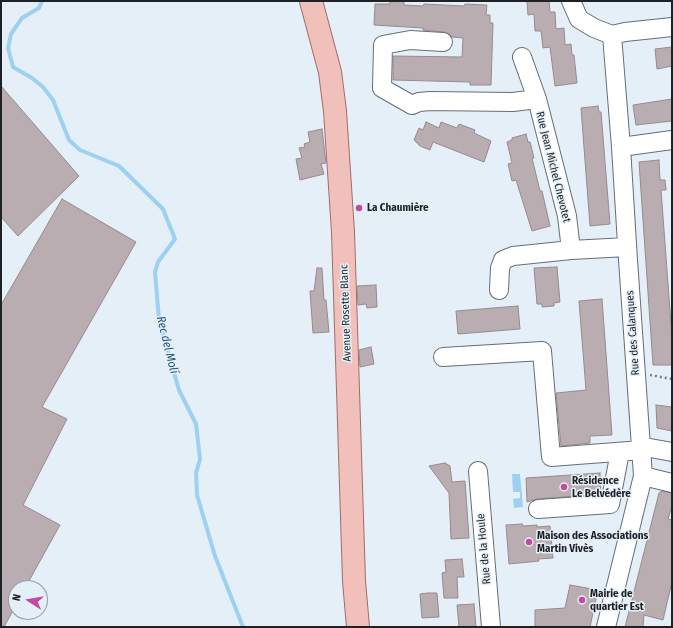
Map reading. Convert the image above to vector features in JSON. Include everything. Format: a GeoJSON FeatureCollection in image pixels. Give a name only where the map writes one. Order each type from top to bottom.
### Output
{"type":"FeatureCollection","features":[{"type":"Feature","properties":{"kind":"main road","name":"Avenue Rosette Blanc"},"geometry":{"type":"LineString","coordinates":[[311,1],[330,72],[335,111],[343,232],[354,581],[358,627]]}},
{"type":"Feature","properties":{"kind":"street"},"geometry":{"type":"LineString","coordinates":[[570,1],[580,19],[594,28],[612,35],[625,32],[672,27]]}},
{"type":"Feature","properties":{"kind":"street","name":"Rue des Calanques"},"geometry":{"type":"LineString","coordinates":[[606,627],[642,476],[642,450],[612,35]]}},
{"type":"Feature","properties":{"kind":"street","name":"Rue Jean Michel Chevotet"},"geometry":{"type":"LineString","coordinates":[[443,42],[410,40],[383,45],[382,88],[412,105],[419,102],[430,101],[513,102],[536,99]]}},
{"type":"Feature","properties":{"kind":"street","name":"Rue Jean Michel Chevotet"},"geometry":{"type":"LineString","coordinates":[[522,57],[536,99],[567,216],[570,250]]}},
{"type":"Feature","properties":{"kind":"street"},"geometry":{"type":"LineString","coordinates":[[621,147],[672,140]]}},
{"type":"Feature","properties":{"kind":"street"},"geometry":{"type":"LineString","coordinates":[[499,290],[500,268],[503,260],[512,256],[570,250],[627,247]]}},
{"type":"Feature","properties":{"kind":"street"},"geometry":{"type":"LineString","coordinates":[[443,357],[542,351],[551,457],[620,452],[650,448],[672,452]]}},
{"type":"Feature","properties":{"kind":"street"},"geometry":{"type":"LineString","coordinates":[[538,509],[610,504],[620,452]]}},
{"type":"Feature","properties":{"kind":"street","name":"Rue de la Houle"},"geometry":{"type":"LineString","coordinates":[[478,471],[491,627]]}},
{"type":"Feature","properties":{"kind":"street"},"geometry":{"type":"LineString","coordinates":[[642,476],[672,483]]}},
{"type":"Feature","properties":{"kind":"path"},"geometry":{"type":"LineString","coordinates":[[636,373],[672,379]]}},
{"type":"Feature","properties":{"kind":"water"},"geometry":{"type":"Polygon","coordinates":[[[512,474],[520,474],[523,507],[514,508],[513,499],[520,498],[520,492],[513,492],[512,474]]]}},
{"type":"Feature","properties":{"kind":"building"},"geometry":{"type":"Polygon","coordinates":[[[390,1],[404,1],[404,5],[423,6],[424,4],[464,6],[465,4],[487,5],[486,15],[490,15],[490,23],[493,23],[491,85],[470,85],[470,82],[393,80],[393,56],[462,57],[463,38],[452,37],[444,32],[423,30],[423,28],[374,25],[375,4],[390,4],[390,1]]]}},
{"type":"Feature","properties":{"kind":"building"},"geometry":{"type":"Polygon","coordinates":[[[527,1],[549,1],[550,12],[555,12],[556,29],[564,28],[565,45],[571,44],[572,55],[574,55],[577,83],[555,86],[550,47],[543,48],[541,31],[535,31],[534,14],[528,15],[527,1]]]}},
{"type":"Feature","properties":{"kind":"building"},"geometry":{"type":"Polygon","coordinates":[[[672,47],[672,66],[657,69],[655,49],[672,47]]]}},
{"type":"Feature","properties":{"kind":"building"},"geometry":{"type":"Polygon","coordinates":[[[1,86],[79,176],[18,236],[1,217],[1,86]]]}},
{"type":"Feature","properties":{"kind":"building"},"geometry":{"type":"Polygon","coordinates":[[[672,99],[672,121],[636,125],[633,105],[672,99]]]}},
{"type":"Feature","properties":{"kind":"building"},"geometry":{"type":"Polygon","coordinates":[[[598,106],[599,112],[601,112],[610,224],[590,226],[581,108],[598,106]]]}},
{"type":"Feature","properties":{"kind":"building"},"geometry":{"type":"Polygon","coordinates":[[[426,122],[439,128],[441,122],[457,128],[459,124],[475,130],[474,133],[491,141],[484,162],[433,142],[430,150],[420,146],[414,140],[419,128],[423,130],[426,122]]]}},
{"type":"Feature","properties":{"kind":"building"},"geometry":{"type":"Polygon","coordinates":[[[322,129],[326,163],[321,164],[324,174],[300,180],[296,159],[302,158],[299,148],[305,147],[304,144],[310,142],[308,132],[322,129]]]}},
{"type":"Feature","properties":{"kind":"building"},"geometry":{"type":"Polygon","coordinates":[[[526,134],[528,142],[530,142],[534,158],[532,158],[540,191],[542,191],[550,226],[532,231],[516,180],[512,181],[508,164],[512,163],[507,142],[512,140],[512,138],[526,134]]]}},
{"type":"Feature","properties":{"kind":"building"},"geometry":{"type":"Polygon","coordinates":[[[659,160],[660,180],[665,180],[666,190],[661,190],[672,337],[672,365],[653,365],[639,162],[659,160]]]}},
{"type":"Feature","properties":{"kind":"building"},"geometry":{"type":"Polygon","coordinates":[[[62,199],[136,242],[42,407],[67,419],[23,505],[60,525],[29,580],[8,580],[8,620],[4,627],[1,627],[1,305],[62,199]]]}},
{"type":"Feature","properties":{"kind":"building"},"geometry":{"type":"Polygon","coordinates":[[[557,267],[560,302],[554,303],[554,306],[542,307],[542,304],[537,304],[534,268],[557,267]]]}},
{"type":"Feature","properties":{"kind":"building"},"geometry":{"type":"Polygon","coordinates":[[[317,268],[322,268],[324,300],[326,300],[329,332],[313,333],[310,291],[314,291],[317,268]]]}},
{"type":"Feature","properties":{"kind":"building"},"geometry":{"type":"Polygon","coordinates":[[[376,285],[377,307],[367,308],[366,304],[358,305],[357,286],[376,285]]]}},
{"type":"Feature","properties":{"kind":"building"},"geometry":{"type":"Polygon","coordinates":[[[602,299],[612,435],[590,436],[590,443],[561,446],[556,393],[586,390],[579,301],[602,299]]]}},
{"type":"Feature","properties":{"kind":"building"},"geometry":{"type":"Polygon","coordinates":[[[518,306],[520,329],[458,334],[456,311],[518,306]]]}},
{"type":"Feature","properties":{"kind":"building"},"geometry":{"type":"Polygon","coordinates":[[[371,347],[374,364],[360,367],[359,350],[371,347]]]}},
{"type":"Feature","properties":{"kind":"building"},"geometry":{"type":"Polygon","coordinates":[[[656,405],[672,407],[672,431],[657,428],[656,405]]]}},
{"type":"Feature","properties":{"kind":"building"},"geometry":{"type":"Polygon","coordinates":[[[445,463],[450,466],[452,482],[465,481],[469,538],[451,539],[449,493],[429,466],[445,463]]]}},
{"type":"Feature","properties":{"kind":"building","name":"Résidence Le Belvédère"},"geometry":{"type":"Polygon","coordinates":[[[600,473],[601,494],[537,499],[527,502],[526,478],[600,473]]]}},
{"type":"Feature","properties":{"kind":"building"},"geometry":{"type":"Polygon","coordinates":[[[662,491],[672,493],[672,506],[668,519],[672,520],[672,582],[663,620],[644,615],[643,627],[625,627],[659,493],[662,491]]]}},
{"type":"Feature","properties":{"kind":"building","name":"Maison des Associations Martin Vivès"},"geometry":{"type":"Polygon","coordinates":[[[522,524],[523,526],[537,525],[537,527],[550,526],[553,558],[509,564],[506,525],[522,524]]]}},
{"type":"Feature","properties":{"kind":"building"},"geometry":{"type":"Polygon","coordinates":[[[462,559],[464,577],[457,577],[458,598],[444,598],[442,573],[446,572],[445,560],[462,559]]]}},
{"type":"Feature","properties":{"kind":"building","name":"Mairie de quartier Est"},"geometry":{"type":"Polygon","coordinates":[[[570,585],[598,590],[590,627],[535,627],[535,610],[565,608],[570,585]]]}},
{"type":"Feature","properties":{"kind":"building"},"geometry":{"type":"Polygon","coordinates":[[[437,593],[439,617],[422,618],[420,594],[437,593]]]}},
{"type":"Feature","properties":{"kind":"building"},"geometry":{"type":"Polygon","coordinates":[[[474,604],[476,627],[459,627],[457,605],[474,604]]]}},
{"type":"Feature","properties":{"kind":"waterway","name":"Rec del Molí"},"geometry":{"type":"LineString","coordinates":[[42,1],[39,8],[22,18],[11,34],[8,48],[13,67],[32,78],[43,87],[53,100],[69,140],[80,150],[119,166],[163,209],[175,239],[158,262],[155,272],[159,320],[179,390],[196,424],[200,459],[196,473],[197,495],[215,556],[243,627]]}},
{"type":"Feature","properties":{"kind":"place","name":"La Chaumière"},"geometry":{"type":"Point","coordinates":[359,208]}},
{"type":"Feature","properties":{"kind":"place","name":"Résidence Le Belvédère"},"geometry":{"type":"Point","coordinates":[564,487]}},
{"type":"Feature","properties":{"kind":"place","name":"Maison des Associations Martin Vivès"},"geometry":{"type":"Point","coordinates":[529,542]}},
{"type":"Feature","properties":{"kind":"place","name":"Mairie de quartier Est"},"geometry":{"type":"Point","coordinates":[582,600]}}]}
